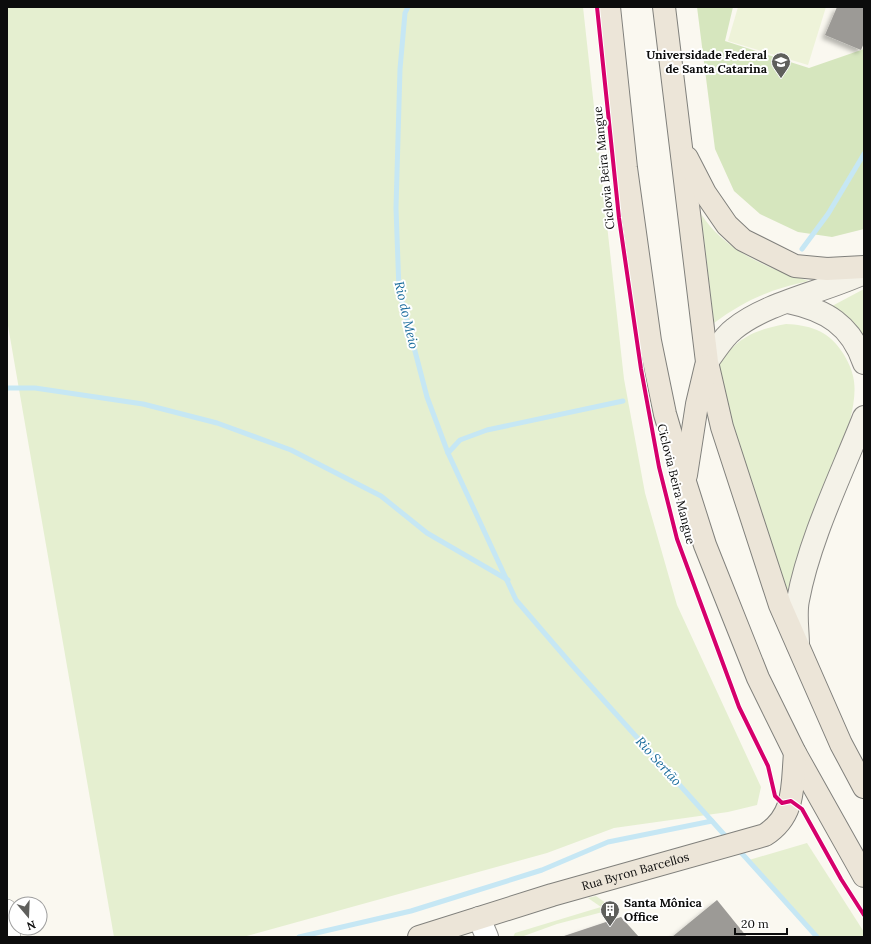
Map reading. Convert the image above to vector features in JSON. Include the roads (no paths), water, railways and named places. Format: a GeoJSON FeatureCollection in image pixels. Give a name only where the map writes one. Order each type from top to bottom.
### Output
{"type":"FeatureCollection","features":[{"type":"Feature","properties":{"kind":"main road"},"geometry":{"type":"LineString","coordinates":[[609,7],[626,168],[650,341],[664,406],[685,482],[705,545],[758,678],[795,754],[864,876]]}},
{"type":"Feature","properties":{"kind":"main road"},"geometry":{"type":"LineString","coordinates":[[664,7],[707,362],[722,427],[780,605],[841,744],[864,787]]}},
{"type":"Feature","properties":{"kind":"main road"},"geometry":{"type":"LineString","coordinates":[[680,145],[705,193],[727,225],[743,240],[795,266],[827,269],[864,267]]}},
{"type":"Feature","properties":{"kind":"main road"},"geometry":{"type":"LineString","coordinates":[[685,482],[697,404],[707,362],[732,330],[752,316],[864,274]]}},
{"type":"Feature","properties":{"kind":"main road"},"geometry":{"type":"LineString","coordinates":[[788,302],[810,307],[830,316],[847,331],[859,349],[864,363]]}},
{"type":"Feature","properties":{"kind":"main road"},"geometry":{"type":"LineString","coordinates":[[798,645],[798,601],[805,572],[815,541],[864,416]]}},
{"type":"Feature","properties":{"kind":"main road","name":"Rua Byron Barcellos"},"geometry":{"type":"LineString","coordinates":[[419,937],[483,927],[552,895],[757,838],[776,828],[785,816],[791,800],[795,754]]}},
{"type":"Feature","properties":{"kind":"street"},"geometry":{"type":"LineString","coordinates":[[7,909],[11,937]]}},
{"type":"Feature","properties":{"kind":"waterway","name":"Rio do Meio"},"geometry":{"type":"LineString","coordinates":[[408,7],[405,13],[400,69],[396,208],[399,290],[427,397],[448,453],[516,600],[572,665],[729,840]]}},
{"type":"Feature","properties":{"kind":"waterway"},"geometry":{"type":"LineString","coordinates":[[802,249],[828,214],[864,154]]}},
{"type":"Feature","properties":{"kind":"waterway"},"geometry":{"type":"LineString","coordinates":[[7,388],[35,388],[143,404],[217,423],[291,450],[381,496],[427,533],[508,580]]}},
{"type":"Feature","properties":{"kind":"waterway"},"geometry":{"type":"LineString","coordinates":[[448,453],[460,440],[487,430],[623,401]]}},
{"type":"Feature","properties":{"kind":"waterway"},"geometry":{"type":"LineString","coordinates":[[299,937],[411,911],[542,870],[608,842],[712,821]]}},
{"type":"Feature","properties":{"kind":"waterway","name":"Rio Sertão"},"geometry":{"type":"LineString","coordinates":[[737,848],[817,937]]}},
{"type":"Feature","properties":{"kind":"place","name":"Universidade Federal de Santa Catarina"},"geometry":{"type":"Point","coordinates":[781,79]}},
{"type":"Feature","properties":{"kind":"place","name":"Santa Mônica Office"},"geometry":{"type":"Point","coordinates":[610,927]}}]}
